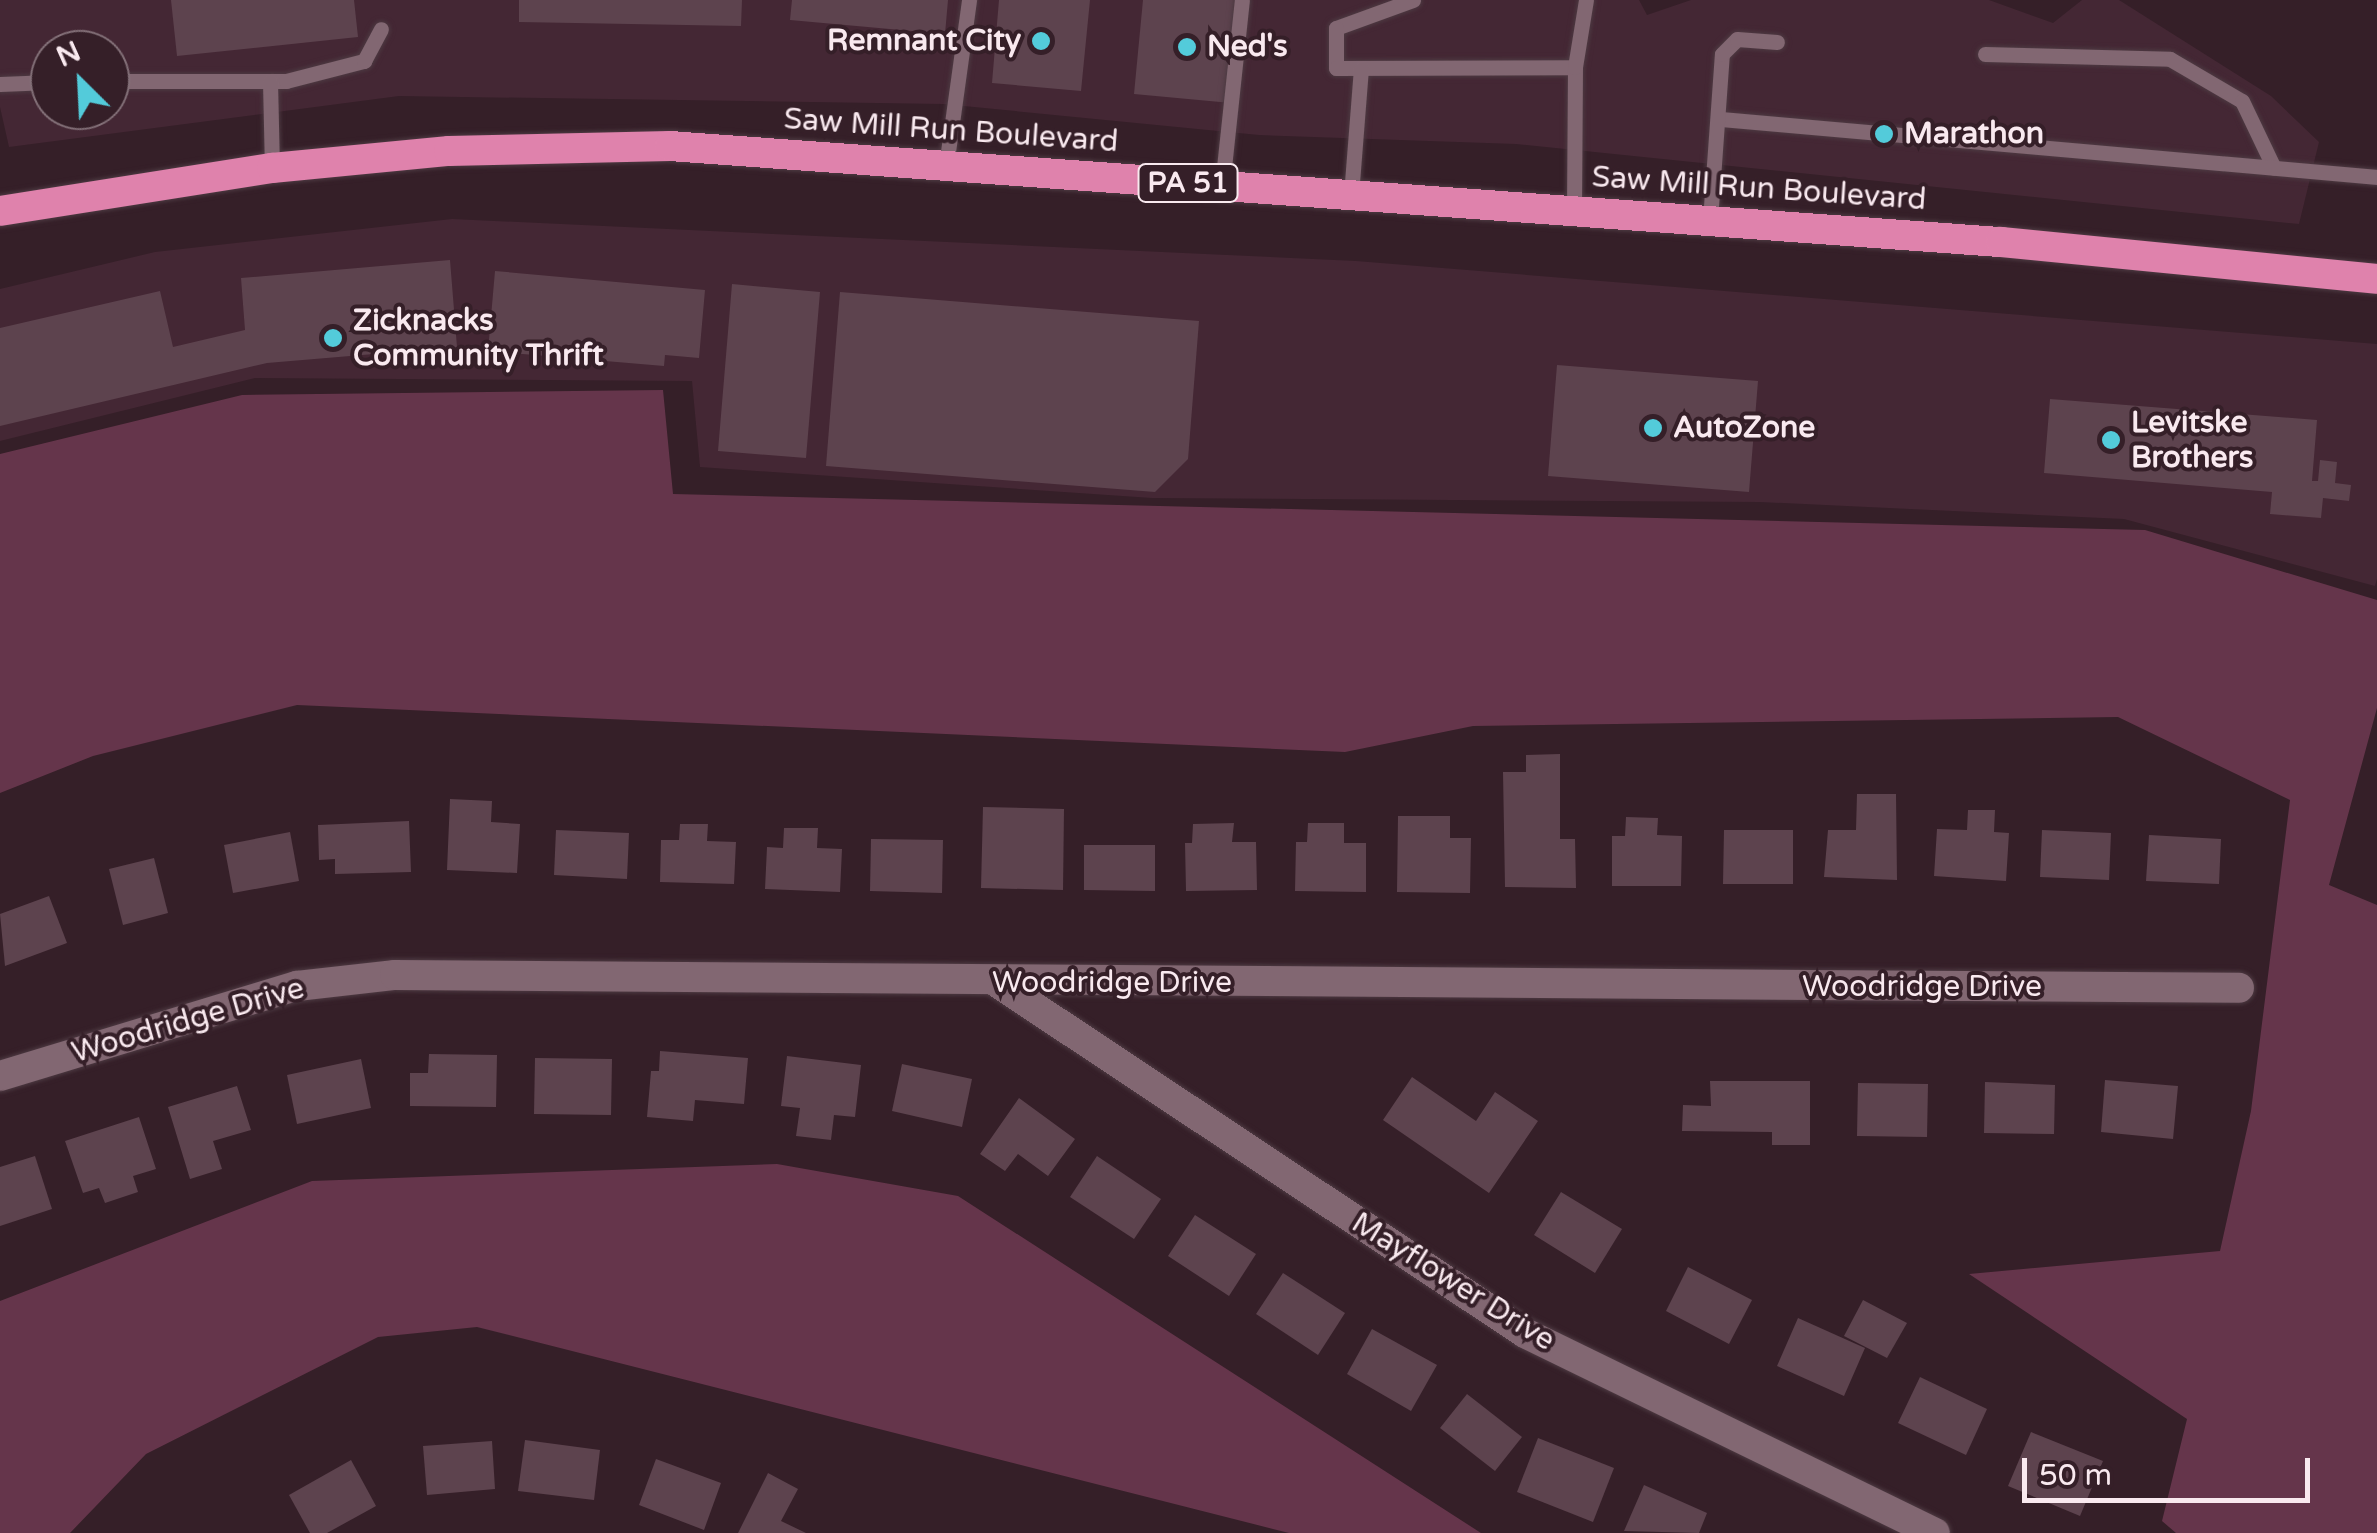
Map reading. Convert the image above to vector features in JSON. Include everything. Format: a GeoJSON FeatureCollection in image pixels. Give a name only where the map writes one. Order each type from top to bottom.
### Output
{"type":"FeatureCollection","features":[{"type":"Feature","properties":{"kind":"highway","name":"Saw Mill Run Boulevard"},"geometry":{"type":"LineString","coordinates":[[0,212],[272,168],[449,151],[670,146],[1710,220],[2377,279]]}},
{"type":"Feature","properties":{"kind":"street","name":"Woodridge Drive"},"geometry":{"type":"LineString","coordinates":[[0,1076],[297,986],[395,975],[998,983],[2239,988]]}},
{"type":"Feature","properties":{"kind":"street","name":"Mayflower Drive"},"geometry":{"type":"LineString","coordinates":[[998,983],[1525,1333],[1935,1533]]}},
{"type":"Feature","properties":{"kind":"lane"},"geometry":{"type":"LineString","coordinates":[[946,166],[969,0]]}},
{"type":"Feature","properties":{"kind":"lane"},"geometry":{"type":"LineString","coordinates":[[1222,186],[1242,0]]}},
{"type":"Feature","properties":{"kind":"lane"},"geometry":{"type":"LineString","coordinates":[[1412,0],[1336,28],[1336,68],[1575,66]]}},
{"type":"Feature","properties":{"kind":"lane"},"geometry":{"type":"LineString","coordinates":[[1574,211],[1575,66],[1586,0]]}},
{"type":"Feature","properties":{"kind":"lane"},"geometry":{"type":"LineString","coordinates":[[130,81],[270,81],[364,60],[381,29]]}},
{"type":"Feature","properties":{"kind":"lane"},"geometry":{"type":"LineString","coordinates":[[1710,220],[1721,120],[1722,54],[1737,39],[1777,42]]}},
{"type":"Feature","properties":{"kind":"lane"},"geometry":{"type":"LineString","coordinates":[[1985,54],[2170,58],[2242,101],[2274,168]]}},
{"type":"Feature","properties":{"kind":"lane"},"geometry":{"type":"LineString","coordinates":[[1351,195],[1361,68]]}},
{"type":"Feature","properties":{"kind":"lane"},"geometry":{"type":"LineString","coordinates":[[270,81],[272,168]]}},
{"type":"Feature","properties":{"kind":"lane"},"geometry":{"type":"LineString","coordinates":[[0,84],[30,83]]}},
{"type":"Feature","properties":{"kind":"lane"},"geometry":{"type":"LineString","coordinates":[[1721,120],[2377,177]]}},
{"type":"Feature","properties":{"kind":"shaded area"},"geometry":{"type":"Polygon","coordinates":[[[0,0],[1639,0],[1647,15],[1691,0],[1989,0],[2053,23],[2082,0],[2119,0],[2271,96],[2319,142],[2299,224],[1516,144],[1259,135],[943,104],[399,96],[9,147],[0,107],[0,0]]]}},
{"type":"Feature","properties":{"kind":"shaded area"},"geometry":{"type":"Polygon","coordinates":[[[452,219],[1356,261],[2377,344],[2377,579],[2375,586],[2124,519],[1760,502],[1152,498],[700,467],[692,381],[255,378],[0,441],[0,289],[155,252],[452,219]]]}},
{"type":"Feature","properties":{"kind":"shaded area"},"geometry":{"type":"Polygon","coordinates":[[[663,390],[673,494],[2145,530],[2377,600],[2377,708],[2329,885],[2377,905],[2377,1533],[2176,1533],[2162,1521],[2187,1419],[1969,1274],[2220,1251],[2251,1111],[2290,800],[2118,717],[1473,726],[1345,752],[297,705],[93,756],[0,793],[0,454],[242,395],[663,390]]]}},
{"type":"Feature","properties":{"kind":"shaded area"},"geometry":{"type":"Polygon","coordinates":[[[777,1164],[958,1196],[1481,1533],[1289,1533],[477,1327],[378,1337],[146,1454],[70,1533],[0,1533],[0,1301],[312,1181],[777,1164]]]}},
{"type":"Feature","properties":{"kind":"building"},"geometry":{"type":"Polygon","coordinates":[[[171,0],[354,0],[358,37],[177,56],[171,0]]]}},
{"type":"Feature","properties":{"kind":"building"},"geometry":{"type":"Polygon","coordinates":[[[519,0],[742,0],[741,26],[519,22],[519,0]]]}},
{"type":"Feature","properties":{"kind":"building"},"geometry":{"type":"Polygon","coordinates":[[[792,0],[948,0],[945,34],[790,20],[792,0]]]}},
{"type":"Feature","properties":{"kind":"building","name":"Remnant City"},"geometry":{"type":"Polygon","coordinates":[[[999,0],[1090,0],[1081,91],[992,83],[999,0]]]}},
{"type":"Feature","properties":{"kind":"building","name":"Ned's"},"geometry":{"type":"Polygon","coordinates":[[[1143,0],[1240,0],[1231,103],[1134,94],[1143,0]]]}},
{"type":"Feature","properties":{"kind":"building","name":"Zicknacks Community Thrift"},"geometry":{"type":"Polygon","coordinates":[[[450,260],[457,347],[267,363],[0,426],[0,328],[160,291],[173,347],[245,330],[241,278],[450,260]]]}},
{"type":"Feature","properties":{"kind":"building"},"geometry":{"type":"Polygon","coordinates":[[[495,271],[705,290],[699,358],[665,355],[664,366],[488,351],[495,271]]]}},
{"type":"Feature","properties":{"kind":"building"},"geometry":{"type":"Polygon","coordinates":[[[732,284],[820,292],[806,458],[718,451],[732,284]]]}},
{"type":"Feature","properties":{"kind":"building"},"geometry":{"type":"Polygon","coordinates":[[[840,292],[1199,321],[1188,459],[1155,492],[826,466],[840,292]]]}},
{"type":"Feature","properties":{"kind":"building","name":"AutoZone"},"geometry":{"type":"Polygon","coordinates":[[[1557,365],[1758,381],[1749,492],[1548,476],[1557,365]]]}},
{"type":"Feature","properties":{"kind":"building"},"geometry":{"type":"Polygon","coordinates":[[[2050,399],[2317,420],[2312,481],[2318,481],[2320,460],[2337,462],[2335,483],[2351,485],[2349,501],[2323,498],[2321,518],[2270,514],[2272,492],[2044,473],[2050,399]]]}},
{"type":"Feature","properties":{"kind":"building"},"geometry":{"type":"Polygon","coordinates":[[[1560,754],[1560,839],[1575,839],[1576,888],[1505,887],[1503,772],[1526,772],[1526,755],[1560,754]]]}},
{"type":"Feature","properties":{"kind":"building"},"geometry":{"type":"Polygon","coordinates":[[[1857,794],[1896,794],[1897,880],[1824,877],[1828,830],[1856,830],[1857,794]]]}},
{"type":"Feature","properties":{"kind":"building"},"geometry":{"type":"Polygon","coordinates":[[[450,799],[492,801],[491,822],[520,824],[517,873],[447,870],[450,799]]]}},
{"type":"Feature","properties":{"kind":"building"},"geometry":{"type":"Polygon","coordinates":[[[983,807],[1064,809],[1063,890],[981,888],[983,807]]]}},
{"type":"Feature","properties":{"kind":"building"},"geometry":{"type":"Polygon","coordinates":[[[1968,810],[1995,810],[1994,832],[2009,833],[2006,881],[1934,876],[1937,829],[1967,830],[1968,810]]]}},
{"type":"Feature","properties":{"kind":"building"},"geometry":{"type":"Polygon","coordinates":[[[1398,816],[1450,816],[1450,838],[1471,838],[1470,893],[1397,892],[1398,816]]]}},
{"type":"Feature","properties":{"kind":"building"},"geometry":{"type":"Polygon","coordinates":[[[1626,817],[1658,818],[1657,835],[1682,836],[1681,886],[1612,886],[1612,836],[1625,836],[1626,817]]]}},
{"type":"Feature","properties":{"kind":"building"},"geometry":{"type":"Polygon","coordinates":[[[409,821],[411,872],[335,874],[335,859],[319,860],[318,825],[409,821]]]}},
{"type":"Feature","properties":{"kind":"building"},"geometry":{"type":"Polygon","coordinates":[[[1234,823],[1232,842],[1256,842],[1257,890],[1186,891],[1185,843],[1192,843],[1193,824],[1234,823]]]}},
{"type":"Feature","properties":{"kind":"building"},"geometry":{"type":"Polygon","coordinates":[[[1308,823],[1344,823],[1344,843],[1366,843],[1366,892],[1295,891],[1296,842],[1307,842],[1308,823]]]}},
{"type":"Feature","properties":{"kind":"building"},"geometry":{"type":"Polygon","coordinates":[[[680,824],[708,824],[707,841],[736,842],[734,884],[660,882],[661,840],[679,840],[680,824]]]}},
{"type":"Feature","properties":{"kind":"building"},"geometry":{"type":"Polygon","coordinates":[[[784,828],[818,828],[817,848],[842,849],[840,892],[765,889],[767,847],[783,848],[784,828]]]}},
{"type":"Feature","properties":{"kind":"building"},"geometry":{"type":"Polygon","coordinates":[[[556,830],[629,833],[627,879],[554,875],[556,830]]]}},
{"type":"Feature","properties":{"kind":"building"},"geometry":{"type":"Polygon","coordinates":[[[1724,830],[1793,830],[1793,884],[1723,884],[1724,830]]]}},
{"type":"Feature","properties":{"kind":"building"},"geometry":{"type":"Polygon","coordinates":[[[2042,830],[2111,833],[2109,880],[2040,877],[2042,830]]]}},
{"type":"Feature","properties":{"kind":"building"},"geometry":{"type":"Polygon","coordinates":[[[290,832],[299,881],[233,893],[224,845],[290,832]]]}},
{"type":"Feature","properties":{"kind":"building"},"geometry":{"type":"Polygon","coordinates":[[[2149,835],[2221,839],[2219,884],[2146,881],[2149,835]]]}},
{"type":"Feature","properties":{"kind":"building"},"geometry":{"type":"Polygon","coordinates":[[[871,839],[943,840],[942,893],[870,891],[871,839]]]}},
{"type":"Feature","properties":{"kind":"building"},"geometry":{"type":"Polygon","coordinates":[[[1084,845],[1155,845],[1155,891],[1084,890],[1084,845]]]}},
{"type":"Feature","properties":{"kind":"building"},"geometry":{"type":"Polygon","coordinates":[[[154,858],[168,913],[123,925],[109,869],[154,858]]]}},
{"type":"Feature","properties":{"kind":"building"},"geometry":{"type":"Polygon","coordinates":[[[49,896],[67,943],[5,966],[0,914],[49,896]]]}},
{"type":"Feature","properties":{"kind":"building"},"geometry":{"type":"Polygon","coordinates":[[[660,1051],[748,1058],[744,1104],[695,1100],[693,1121],[647,1117],[651,1071],[659,1071],[660,1051]]]}},
{"type":"Feature","properties":{"kind":"building"},"geometry":{"type":"Polygon","coordinates":[[[429,1054],[497,1055],[496,1107],[410,1106],[410,1073],[428,1073],[429,1054]]]}},
{"type":"Feature","properties":{"kind":"building"},"geometry":{"type":"Polygon","coordinates":[[[787,1056],[861,1065],[855,1117],[834,1115],[831,1140],[796,1136],[800,1108],[781,1106],[787,1056]]]}},
{"type":"Feature","properties":{"kind":"building"},"geometry":{"type":"Polygon","coordinates":[[[535,1058],[612,1059],[611,1115],[534,1114],[535,1058]]]}},
{"type":"Feature","properties":{"kind":"building"},"geometry":{"type":"Polygon","coordinates":[[[361,1059],[371,1108],[297,1124],[287,1075],[361,1059]]]}},
{"type":"Feature","properties":{"kind":"building"},"geometry":{"type":"Polygon","coordinates":[[[902,1064],[972,1079],[962,1127],[892,1111],[902,1064]]]}},
{"type":"Feature","properties":{"kind":"building"},"geometry":{"type":"Polygon","coordinates":[[[1412,1077],[1476,1121],[1495,1092],[1538,1121],[1489,1193],[1383,1120],[1412,1077]]]}},
{"type":"Feature","properties":{"kind":"building"},"geometry":{"type":"Polygon","coordinates":[[[2105,1080],[2178,1086],[2173,1139],[2101,1132],[2105,1080]]]}},
{"type":"Feature","properties":{"kind":"building"},"geometry":{"type":"Polygon","coordinates":[[[1710,1081],[1810,1081],[1810,1145],[1772,1145],[1772,1132],[1682,1131],[1683,1105],[1711,1106],[1710,1081]]]}},
{"type":"Feature","properties":{"kind":"building"},"geometry":{"type":"Polygon","coordinates":[[[1985,1082],[2055,1085],[2054,1134],[1984,1133],[1985,1082]]]}},
{"type":"Feature","properties":{"kind":"building"},"geometry":{"type":"Polygon","coordinates":[[[1858,1083],[1928,1084],[1927,1137],[1857,1136],[1858,1083]]]}},
{"type":"Feature","properties":{"kind":"building"},"geometry":{"type":"Polygon","coordinates":[[[237,1086],[251,1130],[213,1141],[222,1169],[190,1179],[168,1107],[237,1086]]]}},
{"type":"Feature","properties":{"kind":"building"},"geometry":{"type":"Polygon","coordinates":[[[1019,1098],[1075,1139],[1048,1176],[1018,1154],[1005,1171],[980,1154],[1019,1098]]]}},
{"type":"Feature","properties":{"kind":"building"},"geometry":{"type":"Polygon","coordinates":[[[139,1117],[156,1169],[133,1176],[138,1192],[105,1203],[99,1188],[83,1193],[65,1141],[139,1117]]]}},
{"type":"Feature","properties":{"kind":"building"},"geometry":{"type":"Polygon","coordinates":[[[35,1156],[52,1209],[0,1226],[0,1167],[35,1156]]]}},
{"type":"Feature","properties":{"kind":"building"},"geometry":{"type":"Polygon","coordinates":[[[1097,1156],[1161,1199],[1134,1239],[1070,1197],[1097,1156]]]}},
{"type":"Feature","properties":{"kind":"building"},"geometry":{"type":"Polygon","coordinates":[[[1561,1192],[1622,1229],[1595,1273],[1534,1235],[1561,1192]]]}},
{"type":"Feature","properties":{"kind":"building"},"geometry":{"type":"Polygon","coordinates":[[[1195,1215],[1256,1254],[1229,1296],[1168,1256],[1195,1215]]]}},
{"type":"Feature","properties":{"kind":"building"},"geometry":{"type":"Polygon","coordinates":[[[1688,1267],[1752,1300],[1729,1344],[1666,1311],[1688,1267]]]}},
{"type":"Feature","properties":{"kind":"building"},"geometry":{"type":"Polygon","coordinates":[[[1283,1273],[1345,1313],[1318,1355],[1256,1314],[1283,1273]]]}},
{"type":"Feature","properties":{"kind":"building"},"geometry":{"type":"Polygon","coordinates":[[[1863,1300],[1907,1323],[1887,1358],[1844,1336],[1863,1300]]]}},
{"type":"Feature","properties":{"kind":"building"},"geometry":{"type":"Polygon","coordinates":[[[1798,1318],[1865,1348],[1844,1396],[1777,1366],[1798,1318]]]}},
{"type":"Feature","properties":{"kind":"building"},"geometry":{"type":"Polygon","coordinates":[[[1372,1329],[1437,1365],[1411,1411],[1347,1374],[1372,1329]]]}},
{"type":"Feature","properties":{"kind":"building"},"geometry":{"type":"Polygon","coordinates":[[[1920,1377],[1987,1409],[1966,1455],[1898,1423],[1920,1377]]]}},
{"type":"Feature","properties":{"kind":"building"},"geometry":{"type":"Polygon","coordinates":[[[1467,1394],[1522,1437],[1495,1471],[1440,1428],[1467,1394]]]}},
{"type":"Feature","properties":{"kind":"building"},"geometry":{"type":"Polygon","coordinates":[[[2031,1432],[2103,1461],[2080,1516],[2008,1486],[2031,1432]]]}},
{"type":"Feature","properties":{"kind":"building"},"geometry":{"type":"Polygon","coordinates":[[[1538,1438],[1614,1468],[1593,1522],[1517,1492],[1538,1438]]]}},
{"type":"Feature","properties":{"kind":"building"},"geometry":{"type":"Polygon","coordinates":[[[525,1440],[600,1450],[594,1500],[518,1491],[525,1440]]]}},
{"type":"Feature","properties":{"kind":"building"},"geometry":{"type":"Polygon","coordinates":[[[492,1441],[495,1489],[427,1495],[423,1446],[492,1441]]]}},
{"type":"Feature","properties":{"kind":"building"},"geometry":{"type":"Polygon","coordinates":[[[656,1459],[721,1483],[704,1530],[639,1505],[656,1459]]]}},
{"type":"Feature","properties":{"kind":"building"},"geometry":{"type":"Polygon","coordinates":[[[351,1460],[376,1506],[327,1533],[310,1533],[289,1495],[351,1460]]]}},
{"type":"Feature","properties":{"kind":"building"},"geometry":{"type":"Polygon","coordinates":[[[768,1473],[798,1489],[781,1521],[806,1533],[738,1533],[768,1473]]]}},
{"type":"Feature","properties":{"kind":"building"},"geometry":{"type":"Polygon","coordinates":[[[1644,1485],[1707,1513],[1699,1533],[1624,1531],[1644,1485]]]}},
{"type":"Feature","properties":{"kind":"place","name":"Remnant City"},"geometry":{"type":"Point","coordinates":[1041,41]}},
{"type":"Feature","properties":{"kind":"place","name":"Ned's"},"geometry":{"type":"Point","coordinates":[1187,47]}},
{"type":"Feature","properties":{"kind":"place","name":"Marathon"},"geometry":{"type":"Point","coordinates":[1884,134]}},
{"type":"Feature","properties":{"kind":"place","name":"Zicknacks Community Thrift"},"geometry":{"type":"Point","coordinates":[333,338]}},
{"type":"Feature","properties":{"kind":"place","name":"AutoZone"},"geometry":{"type":"Point","coordinates":[1653,428]}},
{"type":"Feature","properties":{"kind":"place","name":"Levitske Brothers"},"geometry":{"type":"Point","coordinates":[2111,440]}}]}
